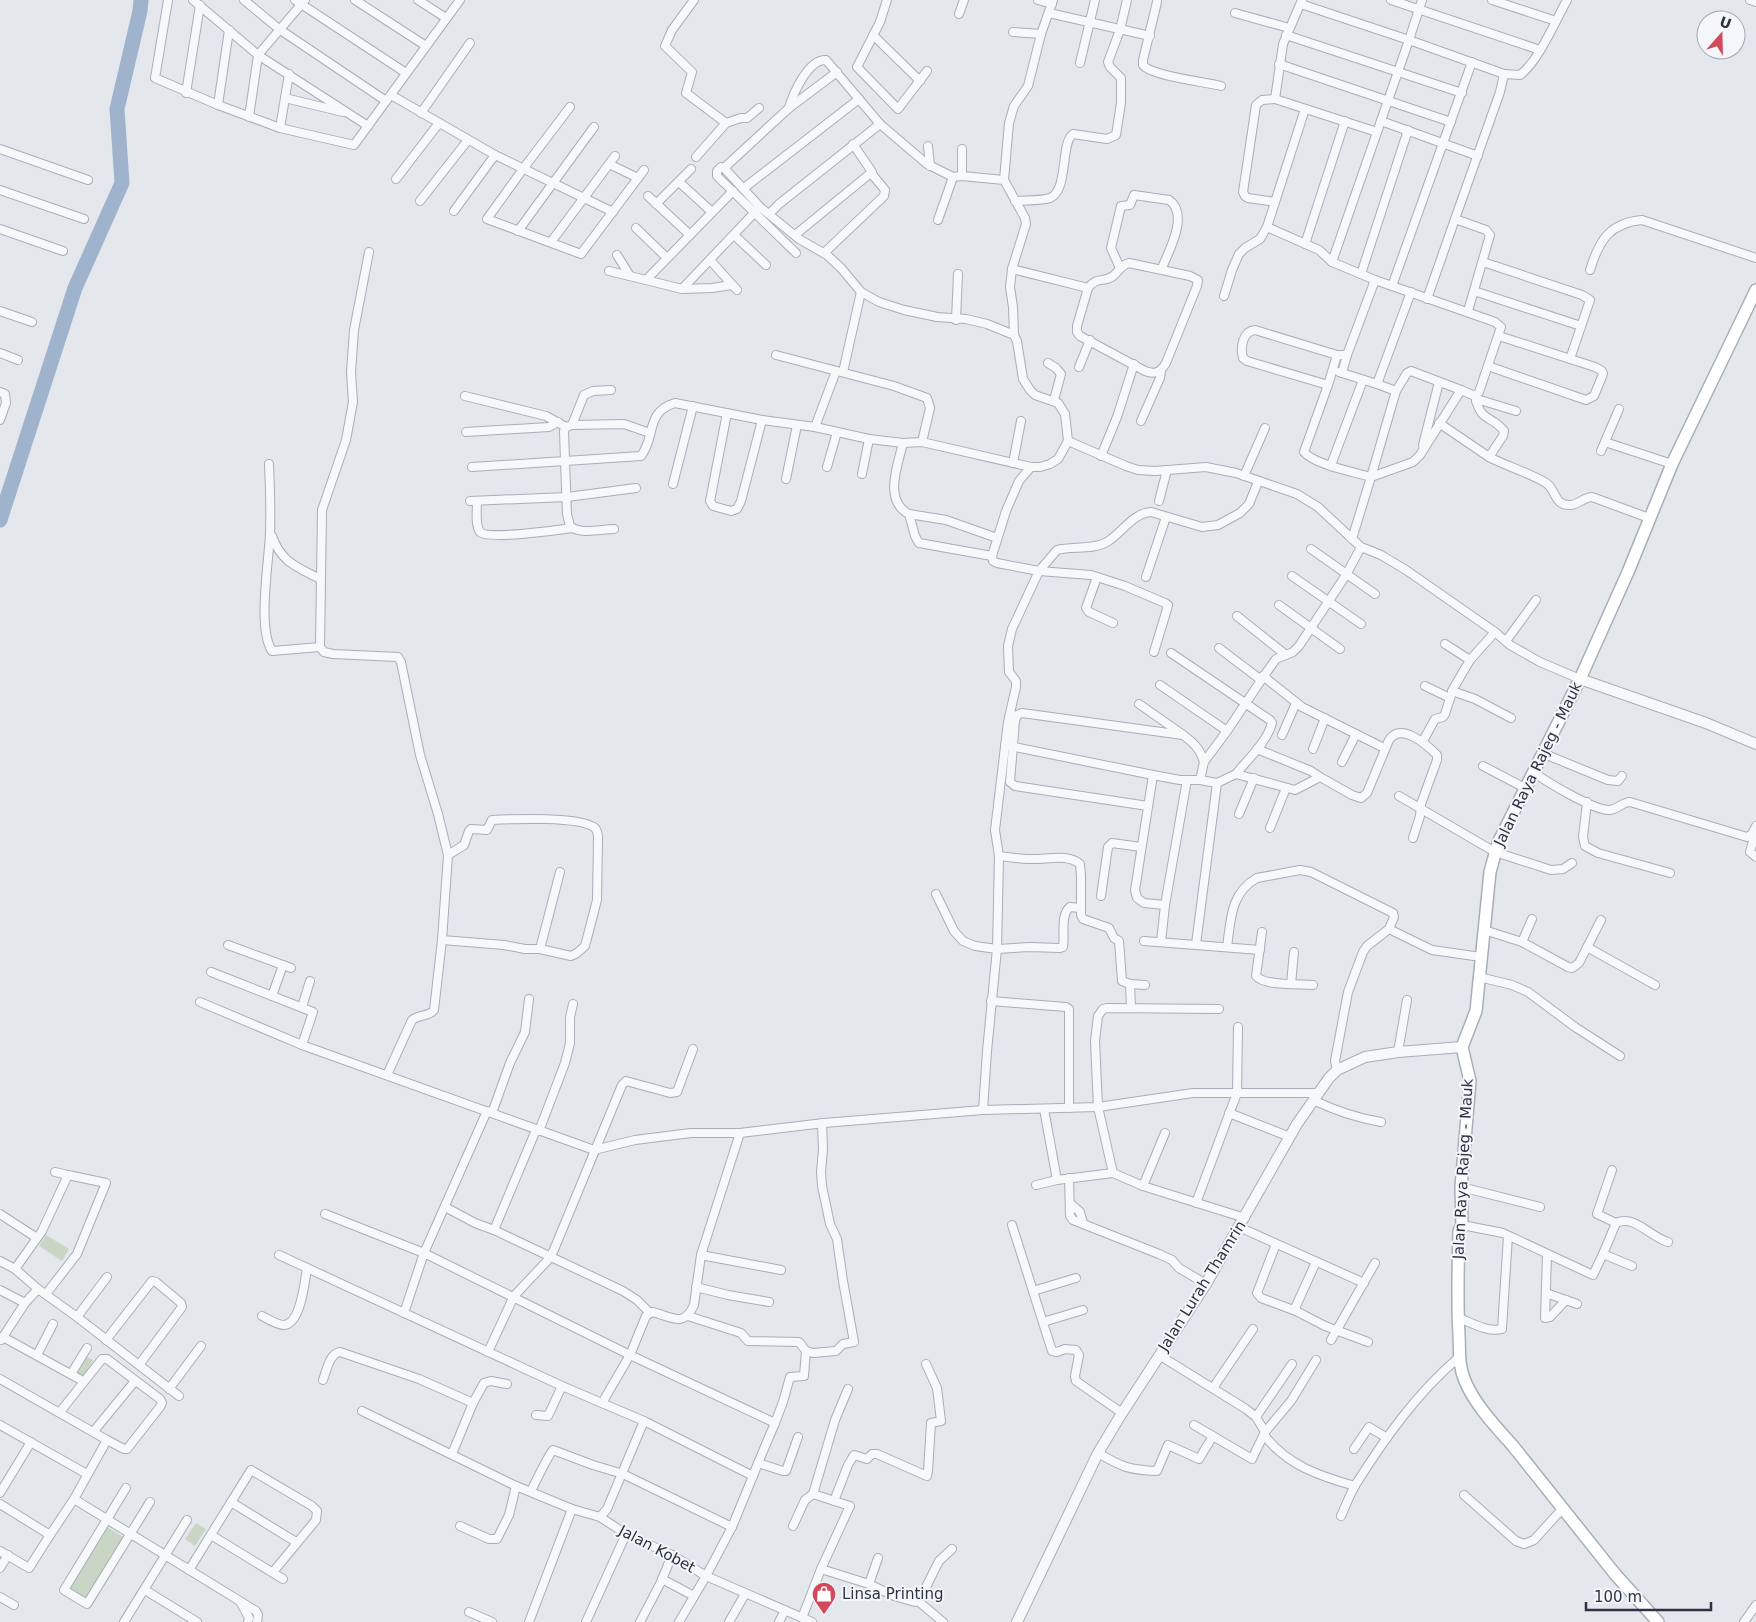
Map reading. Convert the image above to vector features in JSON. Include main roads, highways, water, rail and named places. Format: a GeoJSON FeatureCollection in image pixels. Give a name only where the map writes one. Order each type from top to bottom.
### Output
{"type":"FeatureCollection","features":[{"type":"Feature","properties":{"kind":"main road","name":"Jalan Raya Rajeg - Mauk"},"geometry":{"type":"LineString","coordinates":[[1658,1622],[1615,1574],[1499,1431],[1479,1404],[1466,1382],[1458,1358],[1457,1317],[1459,1231],[1462,1225],[1461,1186],[1470,1081],[1462,1047],[1476,1011],[1490,872],[1494,852],[1580,679],[1628,572],[1672,464],[1756,290]]}},
{"type":"Feature","properties":{"kind":"waterway"},"geometry":{"type":"LineString","coordinates":[[0,520],[75,288],[122,183],[117,109],[141,0]]}},
{"type":"Feature","properties":{"kind":"place","name":"Linsa Printing"},"geometry":{"type":"Point","coordinates":[824,1615]}}]}
